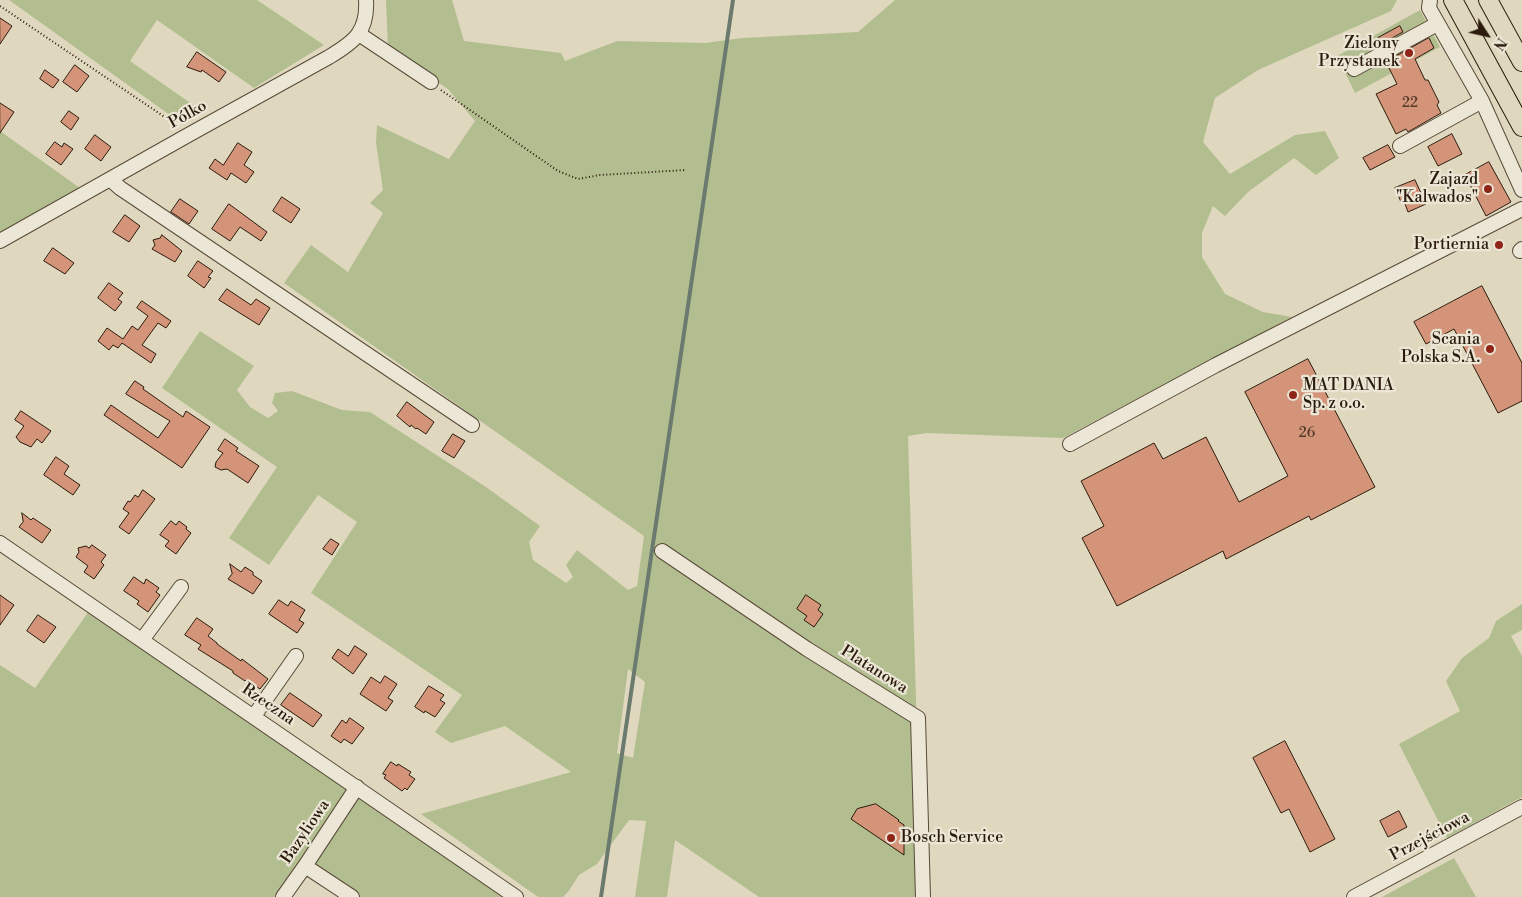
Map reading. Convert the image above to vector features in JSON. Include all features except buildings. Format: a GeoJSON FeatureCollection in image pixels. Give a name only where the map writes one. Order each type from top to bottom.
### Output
{"type":"FeatureCollection","features":[{"type":"Feature","properties":{"kind":"main road"},"geometry":{"type":"LineString","coordinates":[[1453,0],[1522,127]]}},
{"type":"Feature","properties":{"kind":"main road"},"geometry":{"type":"LineString","coordinates":[[1488,0],[1522,62]]}},
{"type":"Feature","properties":{"kind":"street"},"geometry":{"type":"LineString","coordinates":[[366,0],[366,14],[360,34],[431,82]]}},
{"type":"Feature","properties":{"kind":"street"},"geometry":{"type":"LineString","coordinates":[[1430,0],[1429,8],[1482,101],[1522,190]]}},
{"type":"Feature","properties":{"kind":"street"},"geometry":{"type":"LineString","coordinates":[[1354,69],[1437,24]]}},
{"type":"Feature","properties":{"kind":"street","name":"Pólko"},"geometry":{"type":"LineString","coordinates":[[0,241],[329,57],[348,45],[360,34]]}},
{"type":"Feature","properties":{"kind":"street"},"geometry":{"type":"LineString","coordinates":[[1400,146],[1482,101]]}},
{"type":"Feature","properties":{"kind":"street"},"geometry":{"type":"LineString","coordinates":[[110,179],[197,242],[472,425]]}},
{"type":"Feature","properties":{"kind":"street"},"geometry":{"type":"LineString","coordinates":[[1070,444],[1216,365],[1522,209]]}},
{"type":"Feature","properties":{"kind":"street","name":"Rzeczna"},"geometry":{"type":"LineString","coordinates":[[0,543],[516,897]]}},
{"type":"Feature","properties":{"kind":"street","name":"Platanowa"},"geometry":{"type":"LineString","coordinates":[[662,551],[807,649],[918,718],[923,897]]}},
{"type":"Feature","properties":{"kind":"street"},"geometry":{"type":"LineString","coordinates":[[142,640],[181,587]]}},
{"type":"Feature","properties":{"kind":"street"},"geometry":{"type":"LineString","coordinates":[[254,716],[296,656]]}},
{"type":"Feature","properties":{"kind":"street","name":"Bazyliowa"},"geometry":{"type":"LineString","coordinates":[[283,897],[357,787]]}},
{"type":"Feature","properties":{"kind":"street","name":"Przejściowa"},"geometry":{"type":"LineString","coordinates":[[1354,897],[1522,807]]}},
{"type":"Feature","properties":{"kind":"street"},"geometry":{"type":"LineString","coordinates":[[305,866],[352,897]]}},
{"type":"Feature","properties":{"kind":"path"},"geometry":{"type":"LineString","coordinates":[[0,6],[190,134]]}},
{"type":"Feature","properties":{"kind":"path"},"geometry":{"type":"LineString","coordinates":[[431,82],[558,171],[578,179],[600,175],[686,170]]}},
{"type":"Feature","properties":{"kind":"green space"},"geometry":{"type":"Polygon","coordinates":[[[9,0],[257,0],[324,45],[254,88],[157,20],[130,61],[202,111],[181,123],[9,0]]]}},
{"type":"Feature","properties":{"kind":"green space"},"geometry":{"type":"Polygon","coordinates":[[[386,0],[452,0],[464,41],[561,53],[565,61],[617,41],[705,43],[742,38],[858,32],[895,0],[1397,0],[1391,11],[1258,70],[1215,98],[1203,142],[1230,174],[1295,135],[1325,131],[1339,158],[1316,175],[1294,158],[1248,192],[1225,216],[1213,206],[1202,233],[1202,257],[1225,294],[1263,312],[1292,317],[1063,438],[927,433],[908,436],[922,897],[759,897],[675,840],[667,897],[635,897],[646,821],[629,820],[597,864],[579,875],[563,897],[538,897],[421,814],[571,772],[505,726],[451,743],[435,732],[462,695],[311,593],[357,522],[318,495],[269,565],[229,538],[277,467],[162,388],[200,331],[254,366],[237,390],[250,407],[268,418],[278,411],[272,403],[275,393],[292,391],[342,410],[370,412],[486,487],[540,526],[529,542],[533,560],[566,583],[573,577],[566,565],[577,550],[628,590],[637,586],[644,536],[284,283],[311,245],[348,272],[383,213],[370,203],[383,190],[376,143],[377,125],[449,159],[475,121],[448,89],[388,50],[386,0]],[[628,669],[617,753],[633,758],[645,682],[628,669]]]}},
{"type":"Feature","properties":{"kind":"green space"},"geometry":{"type":"Polygon","coordinates":[[[1420,10],[1440,47],[1355,93],[1337,56],[1420,10]]]}},
{"type":"Feature","properties":{"kind":"green space"},"geometry":{"type":"Polygon","coordinates":[[[0,131],[80,188],[0,234],[0,131]]]}},
{"type":"Feature","properties":{"kind":"green space"},"geometry":{"type":"Polygon","coordinates":[[[1522,604],[1522,630],[1511,636],[1522,656],[1522,797],[1447,838],[1399,744],[1460,711],[1446,681],[1462,658],[1489,638],[1496,621],[1522,604]]]}},
{"type":"Feature","properties":{"kind":"green space"},"geometry":{"type":"Polygon","coordinates":[[[89,611],[350,791],[277,897],[0,897],[0,665],[35,688],[89,611]]]}},
{"type":"Feature","properties":{"kind":"green space"},"geometry":{"type":"Polygon","coordinates":[[[358,797],[503,897],[359,897],[313,866],[358,797]]]}},
{"type":"Feature","properties":{"kind":"green space"},"geometry":{"type":"Polygon","coordinates":[[[1454,858],[1476,897],[1382,897],[1454,858]]]}},
{"type":"Feature","properties":{"kind":"waterway"},"geometry":{"type":"LineString","coordinates":[[601,897],[733,0]]}},
{"type":"Feature","properties":{"kind":"place","name":"Zielony Przystanek"},"geometry":{"type":"Point","coordinates":[1409,53]}},
{"type":"Feature","properties":{"kind":"place","name":"Zajazd \"Kalwados\""},"geometry":{"type":"Point","coordinates":[1488,189]}},
{"type":"Feature","properties":{"kind":"place","name":"Portiernia"},"geometry":{"type":"Point","coordinates":[1499,245]}},
{"type":"Feature","properties":{"kind":"place","name":"Scania Polska S.A."},"geometry":{"type":"Point","coordinates":[1490,349]}},
{"type":"Feature","properties":{"kind":"place","name":"MAT DANIA Sp. z o.o."},"geometry":{"type":"Point","coordinates":[1293,395]}},
{"type":"Feature","properties":{"kind":"place","name":"Bosch Service"},"geometry":{"type":"Point","coordinates":[891,838]}}]}
